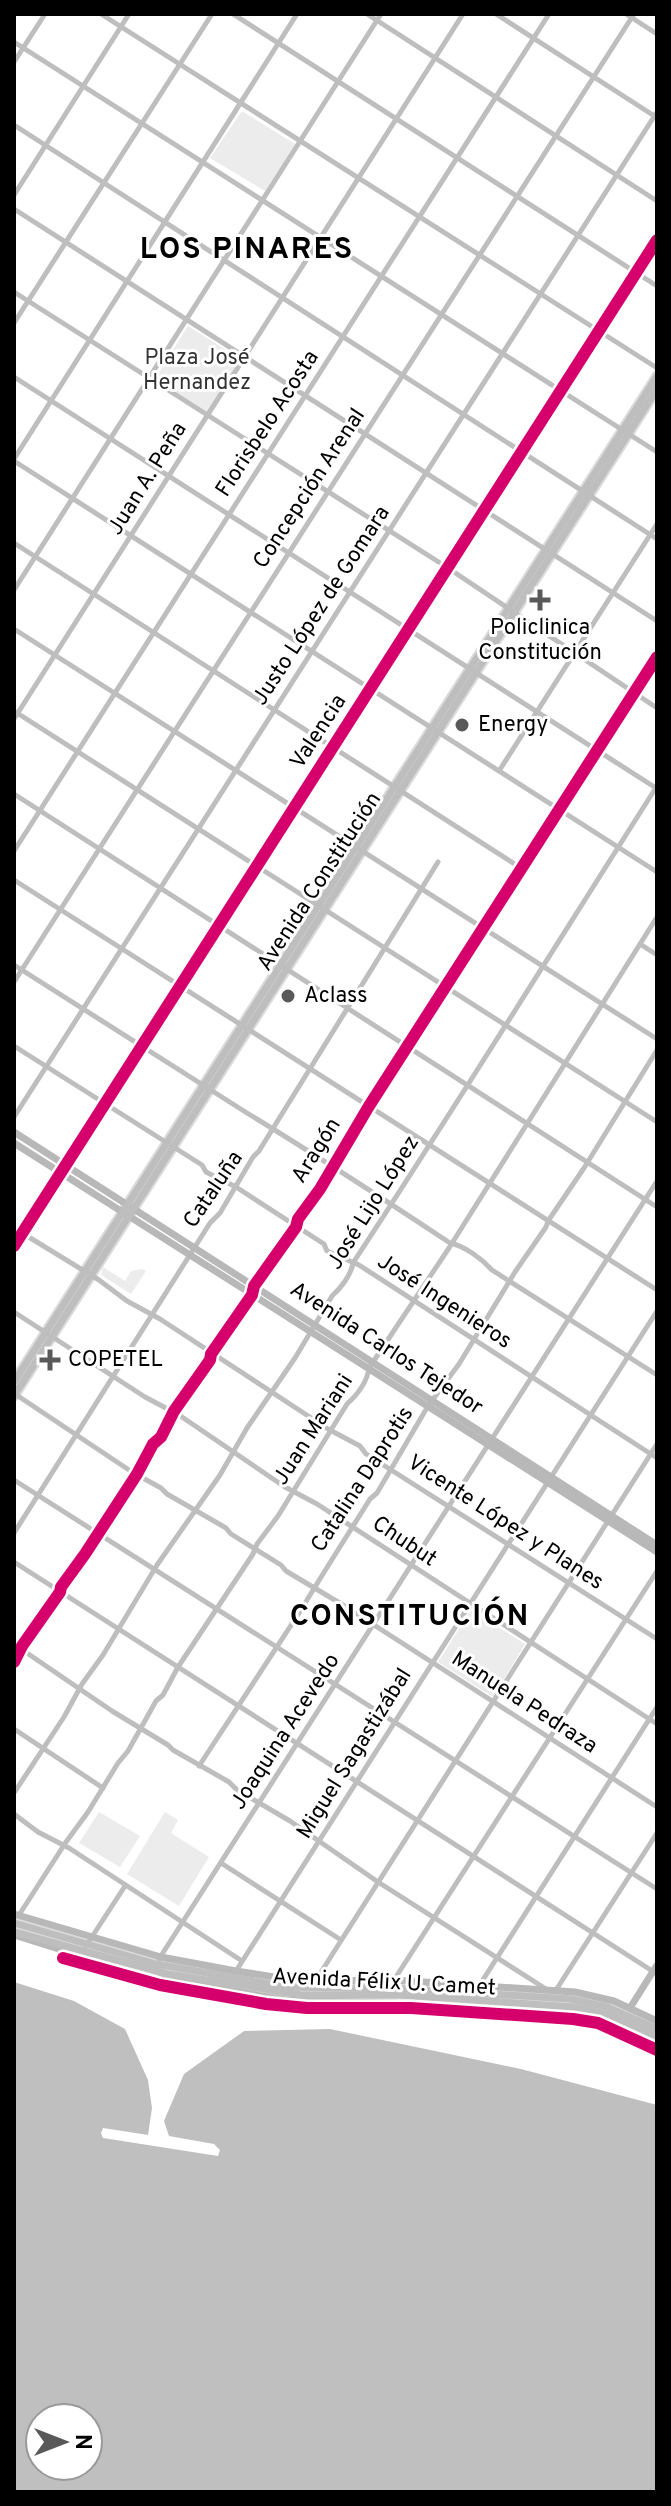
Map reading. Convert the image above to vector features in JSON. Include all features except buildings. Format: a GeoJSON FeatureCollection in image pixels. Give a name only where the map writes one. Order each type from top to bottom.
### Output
{"type":"FeatureCollection","features":[{"type":"Feature","properties":{"kind":"main road","name":"Avenida Constitución"},"geometry":{"type":"LineString","coordinates":[[14,1382],[88,1274],[549,552],[657,376]]}},
{"type":"Feature","properties":{"kind":"main road","name":"Avenida Constitución"},"geometry":{"type":"LineString","coordinates":[[625,432],[657,389]]}},
{"type":"Feature","properties":{"kind":"main road","name":"Avenida Carlos Tejedor"},"geometry":{"type":"LineString","coordinates":[[14,1132],[63,1169]]}},
{"type":"Feature","properties":{"kind":"main road","name":"Avenida Carlos Tejedor"},"geometry":{"type":"LineString","coordinates":[[14,1143],[63,1169],[657,1545]]}},
{"type":"Feature","properties":{"kind":"main road","name":"Avenida Constitución"},"geometry":{"type":"LineString","coordinates":[[14,1395],[49,1334]]}},
{"type":"Feature","properties":{"kind":"main road","name":"Avenida Carlos Tejedor"},"geometry":{"type":"LineString","coordinates":[[610,1518],[657,1552]]}},
{"type":"Feature","properties":{"kind":"main road","name":"Avenida Félix U. Camet"},"geometry":{"type":"LineString","coordinates":[[16,1914],[85,1947]]}},
{"type":"Feature","properties":{"kind":"main road","name":"Avenida Félix U. Camet"},"geometry":{"type":"LineString","coordinates":[[14,1923],[154,1967],[301,1995],[400,1995],[574,2007],[624,2017],[657,2029]]}},
{"type":"Feature","properties":{"kind":"main road","name":"Avenida Félix U. Camet"},"geometry":{"type":"LineString","coordinates":[[14,1934],[85,1947],[154,1967],[236,1971],[315,1981],[394,1980],[589,1994],[657,2036]]}},
{"type":"Feature","properties":{"kind":"main road"},"geometry":{"type":"LineString","coordinates":[[624,2017],[656,1970]]}},
{"type":"Feature","properties":{"kind":"main road","name":"Avenida Félix U. Camet"},"geometry":{"type":"LineString","coordinates":[[624,2017],[657,2021]]}},
{"type":"Feature","properties":{"kind":"main road","name":"Avenida Félix U. Camet"},"geometry":{"type":"LineString","coordinates":[[624,2017],[657,2044]]}},
{"type":"Feature","properties":{"kind":"street"},"geometry":{"type":"LineString","coordinates":[[14,62],[45,14]]}},
{"type":"Feature","properties":{"kind":"street"},"geometry":{"type":"LineString","coordinates":[[101,14],[657,368]]}},
{"type":"Feature","properties":{"kind":"street"},"geometry":{"type":"LineString","coordinates":[[14,195],[129,14]]}},
{"type":"Feature","properties":{"kind":"street"},"geometry":{"type":"LineString","coordinates":[[14,323],[212,14]]}},
{"type":"Feature","properties":{"kind":"street"},"geometry":{"type":"LineString","coordinates":[[233,14],[657,286]]}},
{"type":"Feature","properties":{"kind":"street"},"geometry":{"type":"LineString","coordinates":[[297,14],[14,460],[657,872]]}},
{"type":"Feature","properties":{"kind":"street"},"geometry":{"type":"LineString","coordinates":[[367,14],[657,201]]}},
{"type":"Feature","properties":{"kind":"street"},"geometry":{"type":"LineString","coordinates":[[14,590],[381,14]]}},
{"type":"Feature","properties":{"kind":"street","name":"Juan A. Peña"},"geometry":{"type":"LineString","coordinates":[[15,714],[463,14]]}},
{"type":"Feature","properties":{"kind":"street"},"geometry":{"type":"LineString","coordinates":[[496,14],[656,115]]}},
{"type":"Feature","properties":{"kind":"street","name":"Florisbelo Acosta"},"geometry":{"type":"LineString","coordinates":[[14,851],[549,14]]}},
{"type":"Feature","properties":{"kind":"street"},"geometry":{"type":"LineString","coordinates":[[630,15],[657,34]]}},
{"type":"Feature","properties":{"kind":"street","name":"Concepción Arenal"},"geometry":{"type":"LineString","coordinates":[[14,982],[630,15]]}},
{"type":"Feature","properties":{"kind":"street"},"geometry":{"type":"LineString","coordinates":[[14,42],[657,452]]}},
{"type":"Feature","properties":{"kind":"street","name":"Justo López de Gomara"},"geometry":{"type":"LineString","coordinates":[[14,1117],[656,115]]}},
{"type":"Feature","properties":{"kind":"street"},"geometry":{"type":"LineString","coordinates":[[14,125],[657,539]]}},
{"type":"Feature","properties":{"kind":"street"},"geometry":{"type":"LineString","coordinates":[[14,209],[657,621]]}},
{"type":"Feature","properties":{"kind":"street","name":"Valencia"},"geometry":{"type":"LineString","coordinates":[[14,1246],[657,240]]}},
{"type":"Feature","properties":{"kind":"street"},"geometry":{"type":"LineString","coordinates":[[14,292],[448,568],[657,708]]}},
{"type":"Feature","properties":{"kind":"street"},"geometry":{"type":"LineString","coordinates":[[14,377],[657,788]]}},
{"type":"Feature","properties":{"kind":"street"},"geometry":{"type":"LineString","coordinates":[[499,771],[657,524]]}},
{"type":"Feature","properties":{"kind":"street"},"geometry":{"type":"LineString","coordinates":[[14,543],[521,868]]}},
{"type":"Feature","properties":{"kind":"street"},"geometry":{"type":"LineString","coordinates":[[14,629],[657,1039]]}},
{"type":"Feature","properties":{"kind":"street","name":"Aragón"},"geometry":{"type":"LineString","coordinates":[[14,1662],[17,1649],[60,1592],[137,1474],[145,1455],[175,1415],[182,1399],[296,1227],[298,1219],[369,1106],[657,657]]}},
{"type":"Feature","properties":{"kind":"street"},"geometry":{"type":"LineString","coordinates":[[15,714],[657,1122]]}},
{"type":"Feature","properties":{"kind":"street","name":"José Lijo López"},"geometry":{"type":"LineString","coordinates":[[14,1793],[657,788]]}},
{"type":"Feature","properties":{"kind":"street"},"geometry":{"type":"LineString","coordinates":[[14,794],[657,1207]]}},
{"type":"Feature","properties":{"kind":"street","name":"Cataluña"},"geometry":{"type":"LineString","coordinates":[[14,1533],[253,1157],[274,1129],[438,862]]}},
{"type":"Feature","properties":{"kind":"street"},"geometry":{"type":"LineString","coordinates":[[14,880],[657,1290]]}},
{"type":"Feature","properties":{"kind":"street","name":"Juan Mariani"},"geometry":{"type":"LineString","coordinates":[[16,1914],[64,1847],[178,1667],[203,1634],[216,1608],[368,1376],[371,1366],[657,917]]}},
{"type":"Feature","properties":{"kind":"street"},"geometry":{"type":"LineString","coordinates":[[640,944],[657,955]]}},
{"type":"Feature","properties":{"kind":"street"},"geometry":{"type":"LineString","coordinates":[[14,965],[339,1169],[450,1243],[457,1244],[657,1375]]}},
{"type":"Feature","properties":{"kind":"street","name":"José Ingenieros"},"geometry":{"type":"LineString","coordinates":[[14,1046],[202,1165],[206,1172],[236,1187],[324,1244],[327,1251],[353,1263],[654,1456]]}},
{"type":"Feature","properties":{"kind":"street","name":"Catalina Daprotis"},"geometry":{"type":"LineString","coordinates":[[199,1766],[336,1556],[351,1528],[377,1493],[430,1404],[459,1364],[657,1050]]}},
{"type":"Feature","properties":{"kind":"street","name":"Joaquina Acevedo"},"geometry":{"type":"LineString","coordinates":[[154,1967],[657,1181]]}},
{"type":"Feature","properties":{"kind":"street","name":"Vicente López y Planes"},"geometry":{"type":"LineString","coordinates":[[14,1228],[330,1430],[360,1446],[366,1454],[657,1639]]}},
{"type":"Feature","properties":{"kind":"street","name":"Miguel Sagastizábal"},"geometry":{"type":"LineString","coordinates":[[236,1971],[657,1311]]}},
{"type":"Feature","properties":{"kind":"street","name":"Chubut"},"geometry":{"type":"LineString","coordinates":[[14,1312],[657,1724]]}},
{"type":"Feature","properties":{"kind":"street","name":"Manuela Pedraza"},"geometry":{"type":"LineString","coordinates":[[14,1395],[657,1807]]}},
{"type":"Feature","properties":{"kind":"street"},"geometry":{"type":"LineString","coordinates":[[315,1981],[568,1583],[654,1456],[657,1444]]}},
{"type":"Feature","properties":{"kind":"street"},"geometry":{"type":"LineString","coordinates":[[14,1480],[657,1889]]}},
{"type":"Feature","properties":{"kind":"street"},"geometry":{"type":"LineString","coordinates":[[14,1562],[355,1783],[656,1970]]}},
{"type":"Feature","properties":{"kind":"street"},"geometry":{"type":"LineString","coordinates":[[394,1980],[657,1571]]}},
{"type":"Feature","properties":{"kind":"street"},"geometry":{"type":"LineString","coordinates":[[17,1649],[229,1782],[260,1805],[290,1821],[378,1882],[547,1989]]}},
{"type":"Feature","properties":{"kind":"street"},"geometry":{"type":"LineString","coordinates":[[470,2000],[657,1707]]}},
{"type":"Feature","properties":{"kind":"street"},"geometry":{"type":"LineString","coordinates":[[14,1729],[103,1788]]}},
{"type":"Feature","properties":{"kind":"street"},"geometry":{"type":"LineString","coordinates":[[14,1814],[242,1961]]}},
{"type":"Feature","properties":{"kind":"street"},"geometry":{"type":"LineString","coordinates":[[556,1990],[657,1833]]}},
{"type":"Feature","properties":{"kind":"street"},"geometry":{"type":"LineString","coordinates":[[221,1863],[341,1940]]}},
{"type":"Feature","properties":{"kind":"street"},"geometry":{"type":"LineString","coordinates":[[85,1947],[125,1886]]}},
{"type":"Feature","properties":{"kind":"green space"},"geometry":{"type":"Polygon","coordinates":[[[242,111],[295,144],[265,191],[210,158],[242,111]]]}},
{"type":"Feature","properties":{"kind":"green space","name":"Plaza José Hernandez"},"geometry":{"type":"Polygon","coordinates":[[[188,326],[240,359],[205,415],[153,382],[188,326]]]}},
{"type":"Feature","properties":{"kind":"green space"},"geometry":{"type":"Polygon","coordinates":[[[103,1267],[125,1281],[131,1271],[146,1271],[131,1294],[101,1275],[103,1267]]]}},
{"type":"Feature","properties":{"kind":"green space"},"geometry":{"type":"Polygon","coordinates":[[[471,1610],[525,1644],[493,1697],[438,1662],[471,1610]]]}},
{"type":"Feature","properties":{"kind":"green space"},"geometry":{"type":"Polygon","coordinates":[[[99,1812],[140,1836],[120,1867],[79,1843],[99,1812]]]}},
{"type":"Feature","properties":{"kind":"green space"},"geometry":{"type":"Polygon","coordinates":[[[165,1812],[178,1820],[171,1833],[209,1857],[179,1906],[127,1874],[165,1812]]]}},
{"type":"Feature","properties":{"kind":"shaded area"},"geometry":{"type":"Polygon","coordinates":[[[14,1982],[74,2001],[125,2029],[148,2080],[152,2108],[148,2135],[103,2128],[103,2138],[218,2156],[220,2150],[214,2144],[169,2136],[164,2121],[184,2074],[244,2031],[330,2029],[521,2069],[657,2105],[657,2492],[14,2492],[14,1982]]]}},
{"type":"Feature","properties":{"kind":"cycle path"},"geometry":{"type":"LineString","coordinates":[[14,1246],[657,240]]}},
{"type":"Feature","properties":{"kind":"cycle path"},"geometry":{"type":"LineString","coordinates":[[14,1662],[252,1295],[254,1286],[296,1227],[298,1219],[320,1189],[369,1106],[657,657]]}},
{"type":"Feature","properties":{"kind":"cycle path"},"geometry":{"type":"LineString","coordinates":[[63,1958],[160,1985],[266,2004],[307,2008],[411,2008],[573,2019],[598,2023],[657,2050]]}},
{"type":"Feature","properties":{"kind":"place","name":"Policlinica Constitución"},"geometry":{"type":"Point","coordinates":[540,600]}},
{"type":"Feature","properties":{"kind":"place","name":"Energy"},"geometry":{"type":"Point","coordinates":[462,725]}},
{"type":"Feature","properties":{"kind":"place","name":"Aclass"},"geometry":{"type":"Point","coordinates":[288,996]}},
{"type":"Feature","properties":{"kind":"place","name":"COPETEL"},"geometry":{"type":"Point","coordinates":[50,1360]}},
{"type":"Feature","properties":{"kind":"district","name":"LOS PINARES"},"geometry":{"type":"Point","coordinates":[247,250]}},
{"type":"Feature","properties":{"kind":"district","name":"CONSTITUCIÓN"},"geometry":{"type":"Point","coordinates":[410,1617]}}]}
